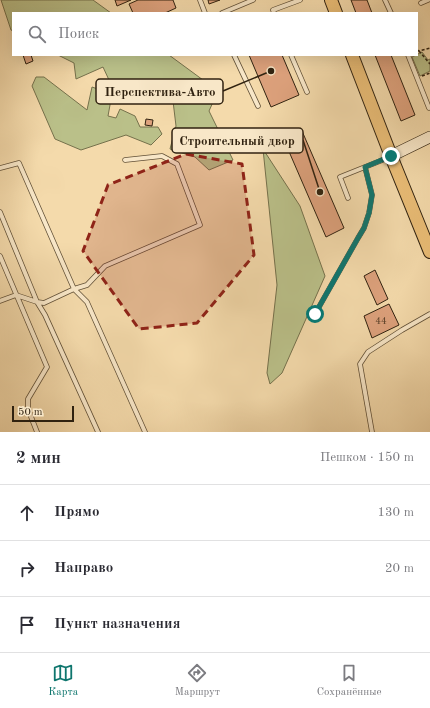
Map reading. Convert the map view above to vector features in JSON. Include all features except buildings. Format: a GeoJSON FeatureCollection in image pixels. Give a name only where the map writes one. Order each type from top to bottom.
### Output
{"type":"FeatureCollection","features":[{"type":"Feature","properties":{"kind":"main road"},"geometry":{"type":"LineString","coordinates":[[331,0],[336,12]]}},
{"type":"Feature","properties":{"kind":"main road"},"geometry":{"type":"LineString","coordinates":[[352,56],[430,252]]}},
{"type":"Feature","properties":{"kind":"street"},"geometry":{"type":"LineString","coordinates":[[391,156],[430,137]]}},
{"type":"Feature","properties":{"kind":"lane"},"geometry":{"type":"LineString","coordinates":[[200,0],[205,12]]}},
{"type":"Feature","properties":{"kind":"lane"},"geometry":{"type":"LineString","coordinates":[[224,12],[253,0]]}},
{"type":"Feature","properties":{"kind":"lane"},"geometry":{"type":"LineString","coordinates":[[274,12],[273,10],[300,0]]}},
{"type":"Feature","properties":{"kind":"lane"},"geometry":{"type":"LineString","coordinates":[[385,0],[391,12]]}},
{"type":"Feature","properties":{"kind":"lane"},"geometry":{"type":"LineString","coordinates":[[421,3],[428,0]]}},
{"type":"Feature","properties":{"kind":"lane"},"geometry":{"type":"LineString","coordinates":[[234,56],[258,106]]}},
{"type":"Feature","properties":{"kind":"lane"},"geometry":{"type":"LineString","coordinates":[[292,56],[307,92]]}},
{"type":"Feature","properties":{"kind":"lane"},"geometry":{"type":"LineString","coordinates":[[408,56],[429,108]]}},
{"type":"Feature","properties":{"kind":"lane"},"geometry":{"type":"LineString","coordinates":[[0,301],[16,295],[44,303],[74,289],[88,285],[104,266],[200,225],[177,164],[162,156],[125,160]]}},
{"type":"Feature","properties":{"kind":"lane"},"geometry":{"type":"LineString","coordinates":[[348,198],[340,177],[391,156]]}},
{"type":"Feature","properties":{"kind":"lane"},"geometry":{"type":"LineString","coordinates":[[0,168],[19,163],[74,289],[86,302],[146,432]]}},
{"type":"Feature","properties":{"kind":"lane"},"geometry":{"type":"LineString","coordinates":[[315,314],[364,228],[369,213],[372,195],[365,167]]}},
{"type":"Feature","properties":{"kind":"lane"},"geometry":{"type":"LineString","coordinates":[[0,212],[37,302],[45,315],[98,432]]}},
{"type":"Feature","properties":{"kind":"lane"},"geometry":{"type":"LineString","coordinates":[[0,256],[47,367],[28,399],[28,409],[37,432]]}},
{"type":"Feature","properties":{"kind":"lane"},"geometry":{"type":"LineString","coordinates":[[372,432],[360,364],[368,352],[430,314]]}},
{"type":"Feature","properties":{"kind":"path"},"geometry":{"type":"LineString","coordinates":[[418,50],[430,48]]}},
{"type":"Feature","properties":{"kind":"path"},"geometry":{"type":"LineString","coordinates":[[418,50],[430,64]]}},
{"type":"Feature","properties":{"kind":"path"},"geometry":{"type":"LineString","coordinates":[[417,78],[430,73]]}},
{"type":"Feature","properties":{"kind":"highlighted area"},"geometry":{"type":"Polygon","coordinates":[[[186,154],[242,164],[254,255],[197,323],[139,329],[83,251],[108,185],[186,154]]]}},
{"type":"Feature","properties":{"kind":"green space"},"geometry":{"type":"Polygon","coordinates":[[[1,0],[93,0],[110,12],[12,12],[11,30],[1,0]]]}},
{"type":"Feature","properties":{"kind":"green space"},"geometry":{"type":"Polygon","coordinates":[[[422,52],[428,60],[430,59],[430,71],[420,76],[412,57],[418,56],[418,54],[422,52]]]}},
{"type":"Feature","properties":{"kind":"green space"},"geometry":{"type":"Polygon","coordinates":[[[60,56],[170,56],[218,91],[209,111],[233,160],[209,170],[195,157],[170,149],[176,126],[173,101],[109,80],[103,67],[76,79],[74,63],[60,56]]]}},
{"type":"Feature","properties":{"kind":"green space"},"geometry":{"type":"Polygon","coordinates":[[[36,77],[44,77],[87,110],[92,87],[112,94],[108,116],[116,118],[120,109],[135,116],[140,127],[158,127],[162,134],[151,145],[126,135],[81,150],[55,139],[32,86],[36,77]]]}},
{"type":"Feature","properties":{"kind":"green space"},"geometry":{"type":"Polygon","coordinates":[[[263,149],[300,206],[325,276],[282,373],[270,384],[267,373],[277,285],[263,149]]]}},
{"type":"Feature","properties":{"kind":"place","name":"Перспектива-Авто"},"geometry":{"type":"Point","coordinates":[271,71]}},
{"type":"Feature","properties":{"kind":"place","name":"Строительный двор"},"geometry":{"type":"Point","coordinates":[320,192]}},
{"type":"Feature","properties":{"kind":"route"},"geometry":{"type":"LineString","coordinates":[[315,314],[364,228],[369,213],[372,195],[365,167],[391,156]]}}]}
